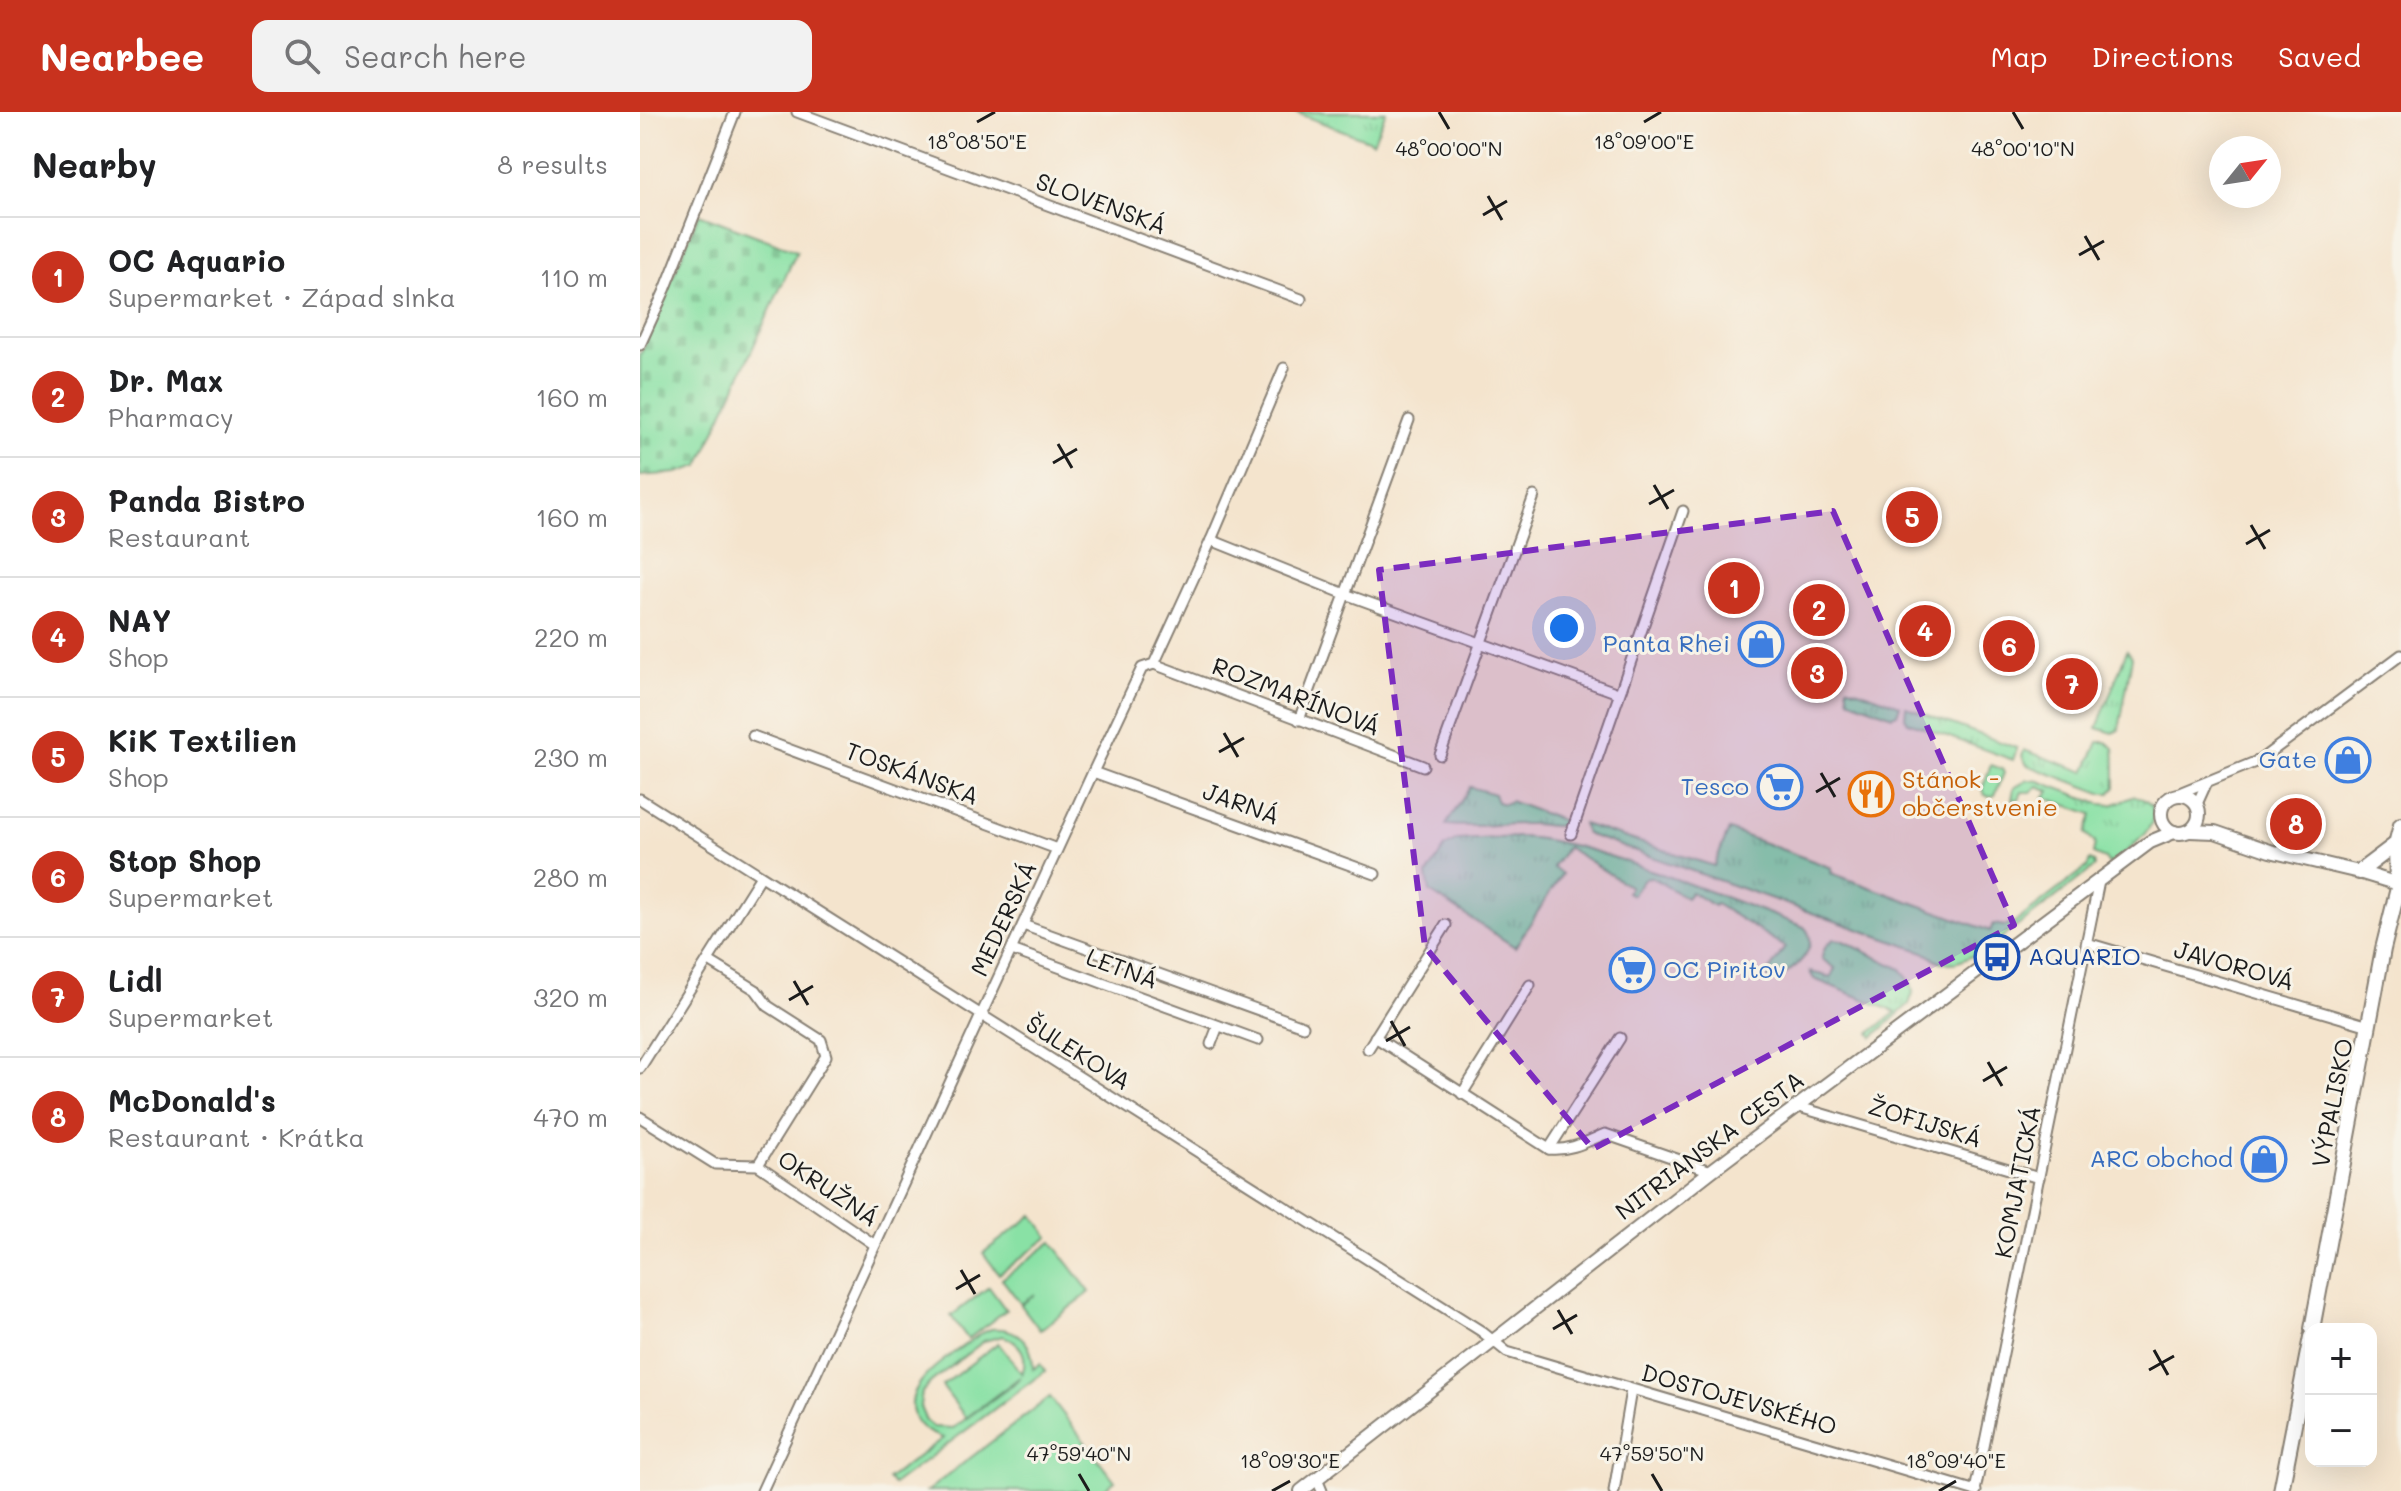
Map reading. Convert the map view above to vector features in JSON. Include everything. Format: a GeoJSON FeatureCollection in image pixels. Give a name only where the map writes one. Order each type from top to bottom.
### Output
{"type":"FeatureCollection","features":[{"type":"Feature","properties":{"kind":"main road"},"geometry":{"type":"LineString","coordinates":[[2215,832],[2189,796],[2177,794],[2164,802],[2162,820],[2174,832],[2215,832],[2270,851],[2400,882]]}},
{"type":"Feature","properties":{"kind":"main road"},"geometry":{"type":"LineString","coordinates":[[2189,831],[2197,824],[2198,808]]}},
{"type":"Feature","properties":{"kind":"main road","name":"NITRIANSKA CESTA"},"geometry":{"type":"LineString","coordinates":[[2150,842],[2162,820]]}},
{"type":"Feature","properties":{"kind":"main road","name":"VÝPALISKO"},"geometry":{"type":"LineString","coordinates":[[2313,1323],[2369,1026],[2400,882],[2396,844],[2401,825]]}},
{"type":"Feature","properties":{"kind":"main road","name":"NITRIANSKA CESTA"},"geometry":{"type":"LineString","coordinates":[[1301,1491],[1319,1485],[1494,1341],[1711,1171],[2150,842],[2174,832]]}},
{"type":"Feature","properties":{"kind":"main road"},"geometry":{"type":"LineString","coordinates":[[2359,872],[2396,844]]}},
{"type":"Feature","properties":{"kind":"main road"},"geometry":{"type":"LineString","coordinates":[[2281,1491],[2305,1368]]}},
{"type":"Feature","properties":{"kind":"street"},"geometry":{"type":"LineString","coordinates":[[640,345],[735,112]]}},
{"type":"Feature","properties":{"kind":"street","name":"SLOVENSKÁ"},"geometry":{"type":"LineString","coordinates":[[797,112],[1301,299]]}},
{"type":"Feature","properties":{"kind":"street","name":"MEDERSKÁ"},"geometry":{"type":"LineString","coordinates":[[762,1491],[1142,668],[1154,664],[1284,368]]}},
{"type":"Feature","properties":{"kind":"street"},"geometry":{"type":"LineString","coordinates":[[1299,720],[1409,420]]}},
{"type":"Feature","properties":{"kind":"street"},"geometry":{"type":"LineString","coordinates":[[1440,755],[1534,496]]}},
{"type":"Feature","properties":{"kind":"street"},"geometry":{"type":"LineString","coordinates":[[1571,834],[1683,511]]}},
{"type":"Feature","properties":{"kind":"street"},"geometry":{"type":"LineString","coordinates":[[1211,540],[1345,594],[1618,693]]}},
{"type":"Feature","properties":{"kind":"street"},"geometry":{"type":"LineString","coordinates":[[2177,794],[2245,768],[2268,755],[2401,655]]}},
{"type":"Feature","properties":{"kind":"street","name":"ROZMARÍNOVÁ"},"geometry":{"type":"LineString","coordinates":[[1154,664],[1423,766]]}},
{"type":"Feature","properties":{"kind":"street","name":"TOSKÁNSKA"},"geometry":{"type":"LineString","coordinates":[[753,736],[1057,849]]}},
{"type":"Feature","properties":{"kind":"street","name":"JARNÁ"},"geometry":{"type":"LineString","coordinates":[[1093,772],[1375,874]]}},
{"type":"Feature","properties":{"kind":"street"},"geometry":{"type":"LineString","coordinates":[[2198,808],[2206,784]]}},
{"type":"Feature","properties":{"kind":"street","name":"ŠULEKOVA"},"geometry":{"type":"LineString","coordinates":[[640,799],[1494,1341]]}},
{"type":"Feature","properties":{"kind":"street"},"geometry":{"type":"LineString","coordinates":[[640,1068],[761,876]]}},
{"type":"Feature","properties":{"kind":"street","name":"KOMJATICKÁ"},"geometry":{"type":"LineString","coordinates":[[1975,1491],[2099,881]]}},
{"type":"Feature","properties":{"kind":"street"},"geometry":{"type":"LineString","coordinates":[[1023,925],[1303,1026]]}},
{"type":"Feature","properties":{"kind":"street"},"geometry":{"type":"LineString","coordinates":[[1368,1049],[1446,925]]}},
{"type":"Feature","properties":{"kind":"street","name":"JAVOROVÁ"},"geometry":{"type":"LineString","coordinates":[[2087,943],[2369,1026]]}},
{"type":"Feature","properties":{"kind":"street","name":"LETNÁ"},"geometry":{"type":"LineString","coordinates":[[1012,950],[1258,1040]]}},
{"type":"Feature","properties":{"kind":"street","name":"OKRUŽNÁ"},"geometry":{"type":"LineString","coordinates":[[709,961],[756,990],[768,1006],[821,1040],[826,1056],[758,1165]]}},
{"type":"Feature","properties":{"kind":"street"},"geometry":{"type":"LineString","coordinates":[[1462,1094],[1530,985]]}},
{"type":"Feature","properties":{"kind":"street"},"geometry":{"type":"LineString","coordinates":[[1211,1044],[1218,1026]]}},
{"type":"Feature","properties":{"kind":"street"},"geometry":{"type":"LineString","coordinates":[[1375,1037],[1549,1149],[1561,1150],[1605,1134],[1711,1171]]}},
{"type":"Feature","properties":{"kind":"street"},"geometry":{"type":"LineString","coordinates":[[1549,1149],[1620,1038]]}},
{"type":"Feature","properties":{"kind":"street","name":"ŽOFIJSKÁ"},"geometry":{"type":"LineString","coordinates":[[1799,1107],[2039,1178]]}},
{"type":"Feature","properties":{"kind":"street","name":"OKRUŽNÁ"},"geometry":{"type":"LineString","coordinates":[[640,1117],[715,1164],[758,1165],[875,1245]]}},
{"type":"Feature","properties":{"kind":"street"},"geometry":{"type":"LineString","coordinates":[[1564,1126],[1570,1139],[1582,1144]]}},
{"type":"Feature","properties":{"kind":"street","name":"DOSTOJEVSKÉHO"},"geometry":{"type":"LineString","coordinates":[[1494,1341],[1507,1352],[1975,1491]]}},
{"type":"Feature","properties":{"kind":"street"},"geometry":{"type":"LineString","coordinates":[[1614,1491],[1631,1390]]}},
{"type":"Feature","properties":{"kind":"highlighted area"},"geometry":{"type":"Polygon","coordinates":[[[1833,511],[2014,925],[1593,1149],[1425,947],[1379,570],[1833,511]]]}},
{"type":"Feature","properties":{"kind":"green space"},"geometry":{"type":"Polygon","coordinates":[[[1294,112],[1386,112],[1373,142],[1294,112]]]}},
{"type":"Feature","properties":{"kind":"green space"},"geometry":{"type":"Polygon","coordinates":[[[699,214],[797,251],[699,466],[677,473],[640,476],[640,356],[699,214]]]}},
{"type":"Feature","properties":{"kind":"green space"},"geometry":{"type":"Polygon","coordinates":[[[2127,650],[2132,657],[2119,730],[2113,733],[2097,728],[2127,650]]]}},
{"type":"Feature","properties":{"kind":"green space"},"geometry":{"type":"Polygon","coordinates":[[[1847,686],[1900,705],[1897,714],[1892,716],[1849,699],[1847,686]]]}},
{"type":"Feature","properties":{"kind":"green space"},"geometry":{"type":"Polygon","coordinates":[[[1906,707],[2017,748],[2013,760],[1908,722],[1906,707]]]}},
{"type":"Feature","properties":{"kind":"green space"},"geometry":{"type":"Polygon","coordinates":[[[2098,742],[2106,742],[2114,748],[2115,788],[2110,793],[2101,793],[2027,765],[2022,756],[2024,750],[2085,772],[2098,742]]]}},
{"type":"Feature","properties":{"kind":"green space"},"geometry":{"type":"Polygon","coordinates":[[[1991,765],[2004,773],[1995,795],[1989,797],[1982,789],[1991,765]]]}},
{"type":"Feature","properties":{"kind":"green space"},"geometry":{"type":"Polygon","coordinates":[[[2028,780],[2039,781],[2100,804],[2112,805],[2135,796],[2148,803],[2153,811],[2152,821],[2138,841],[2110,865],[2093,854],[2095,843],[2086,833],[2092,814],[2044,797],[2050,791],[2038,786],[2031,792],[2022,792],[2019,799],[2012,800],[2014,788],[2028,780]]]}},
{"type":"Feature","properties":{"kind":"green space"},"geometry":{"type":"Polygon","coordinates":[[[1470,787],[1494,794],[1497,802],[1504,804],[1510,801],[1569,823],[1555,826],[1446,825],[1470,787]]]}},
{"type":"Feature","properties":{"kind":"green space"},"geometry":{"type":"Polygon","coordinates":[[[1583,824],[1714,866],[1729,830],[1832,868],[1831,873],[1990,931],[1993,924],[2013,924],[2087,867],[2090,860],[2095,867],[2002,937],[1965,959],[1948,963],[1586,834],[1583,824]]]}},
{"type":"Feature","properties":{"kind":"green space"},"geometry":{"type":"Polygon","coordinates":[[[1521,837],[1555,841],[1604,854],[1804,927],[1810,943],[1807,951],[1795,967],[1771,981],[1768,973],[1785,947],[1716,904],[1714,906],[1691,892],[1686,898],[1651,877],[1645,878],[1632,895],[1627,892],[1630,887],[1567,847],[1553,867],[1562,874],[1515,947],[1430,892],[1427,875],[1445,847],[1457,840],[1521,837]]]}},
{"type":"Feature","properties":{"kind":"green space"},"geometry":{"type":"Polygon","coordinates":[[[1834,939],[1901,969],[1911,983],[1913,993],[1909,1004],[1873,1037],[1870,1033],[1896,1012],[1814,979],[1810,972],[1831,977],[1835,968],[1822,956],[1834,939]]]}},
{"type":"Feature","properties":{"kind":"green space"},"geometry":{"type":"Polygon","coordinates":[[[1033,1215],[1049,1237],[999,1274],[983,1253],[1033,1215]]]}},
{"type":"Feature","properties":{"kind":"green space"},"geometry":{"type":"Polygon","coordinates":[[[1052,1242],[1090,1292],[1040,1330],[1021,1305],[1035,1294],[1021,1304],[1002,1279],[1052,1242]]]}},
{"type":"Feature","properties":{"kind":"green space"},"geometry":{"type":"Polygon","coordinates":[[[989,1287],[1006,1310],[968,1339],[951,1316],[989,1287]]]}},
{"type":"Feature","properties":{"kind":"green space"},"geometry":{"type":"Polygon","coordinates":[[[1001,1329],[1016,1334],[1027,1344],[1033,1369],[1040,1364],[1045,1371],[893,1485],[888,1479],[943,1438],[916,1421],[912,1403],[915,1391],[933,1369],[980,1334],[1001,1329]],[[1003,1336],[984,1341],[931,1382],[922,1392],[920,1407],[926,1421],[933,1427],[953,1428],[1015,1383],[1020,1377],[966,1418],[942,1386],[998,1343],[1022,1374],[1024,1356],[1019,1346],[1003,1336]]]}},
{"type":"Feature","properties":{"kind":"green space"},"geometry":{"type":"Polygon","coordinates":[[[1050,1397],[1115,1481],[1102,1491],[927,1491],[1050,1397]]]}},
{"type":"Feature","properties":{"kind":"place","name":"KiK Textilien"},"geometry":{"type":"Point","coordinates":[1912,517]}},
{"type":"Feature","properties":{"kind":"place","name":"OC Aquario"},"geometry":{"type":"Point","coordinates":[1734,588]}},
{"type":"Feature","properties":{"kind":"place","name":"Dr. Max"},"geometry":{"type":"Point","coordinates":[1819,610]}},
{"type":"Feature","properties":{"kind":"place","name":"NAY"},"geometry":{"type":"Point","coordinates":[1925,631]}},
{"type":"Feature","properties":{"kind":"place","name":"Panta Rhei"},"geometry":{"type":"Point","coordinates":[1761,644]}},
{"type":"Feature","properties":{"kind":"place","name":"Stop Shop"},"geometry":{"type":"Point","coordinates":[2009,646]}},
{"type":"Feature","properties":{"kind":"place","name":"Panda Bistro"},"geometry":{"type":"Point","coordinates":[1817,673]}},
{"type":"Feature","properties":{"kind":"place","name":"Lidl"},"geometry":{"type":"Point","coordinates":[2072,684]}},
{"type":"Feature","properties":{"kind":"place","name":"Gate"},"geometry":{"type":"Point","coordinates":[2348,760]}},
{"type":"Feature","properties":{"kind":"place","name":"Tesco"},"geometry":{"type":"Point","coordinates":[1780,787]}},
{"type":"Feature","properties":{"kind":"place","name":"Stánok - občerstvenie"},"geometry":{"type":"Point","coordinates":[1871,794]}},
{"type":"Feature","properties":{"kind":"place","name":"McDonald's"},"geometry":{"type":"Point","coordinates":[2296,824]}},
{"type":"Feature","properties":{"kind":"place","name":"AQUARIO"},"geometry":{"type":"Point","coordinates":[1997,957]}},
{"type":"Feature","properties":{"kind":"place","name":"OC Piritov"},"geometry":{"type":"Point","coordinates":[1632,970]}},
{"type":"Feature","properties":{"kind":"place","name":"ARC obchod"},"geometry":{"type":"Point","coordinates":[2264,1159]}}]}
